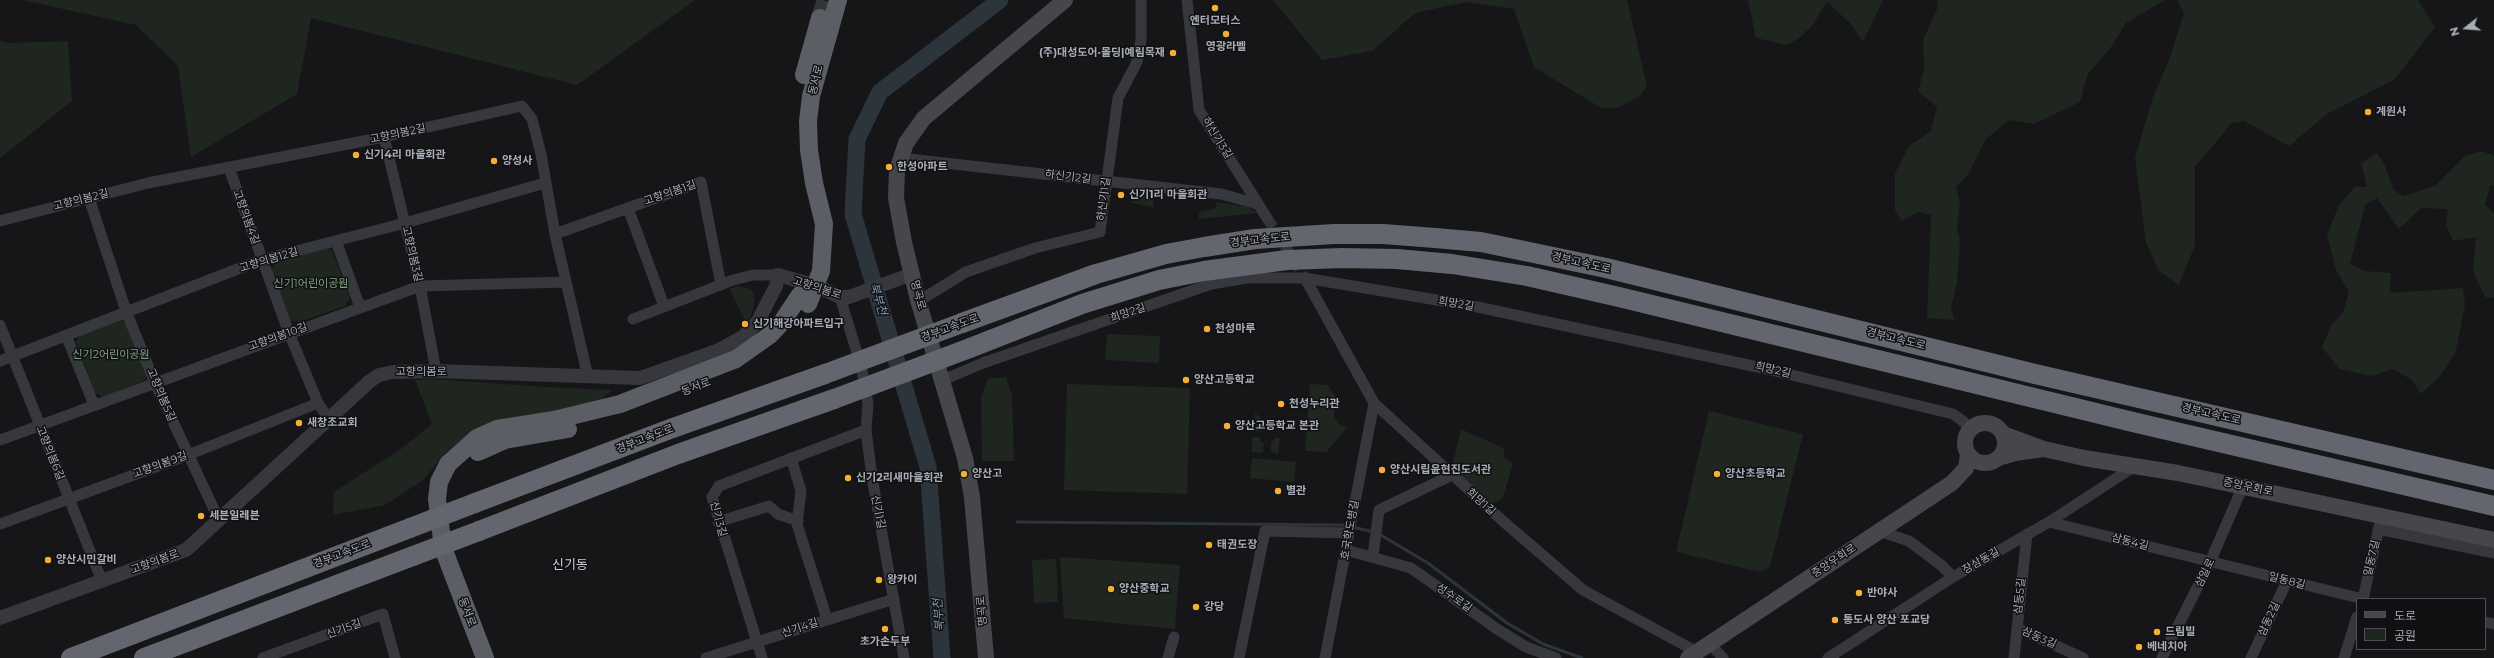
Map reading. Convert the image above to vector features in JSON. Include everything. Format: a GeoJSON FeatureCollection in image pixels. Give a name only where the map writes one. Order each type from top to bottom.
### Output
{"type":"FeatureCollection","features":[{"type":"Feature","properties":{"kind":"highway","name":"동서로"},"geometry":{"type":"LineString","coordinates":[[495,658],[454,550],[447,505],[451,476],[484,448],[505,440],[556,432],[609,420],[740,369],[753,362],[783,338],[804,300],[816,270],[824,224],[813,176],[808,121],[813,88],[838,0]]}},
{"type":"Feature","properties":{"kind":"highway","name":"동서로"},"geometry":{"type":"LineString","coordinates":[[816,270],[812,222],[803,186],[799,157],[798,128],[801,90],[820,18]]}},
{"type":"Feature","properties":{"kind":"highway","name":"경부고속도로"},"geometry":{"type":"LineString","coordinates":[[71,658],[670,429],[825,374],[1096,274],[1166,254],[1255,239],[1326,235],[1383,234],[1481,242],[1599,266],[2036,374],[2494,480]]}},
{"type":"Feature","properties":{"kind":"highway","name":"경부고속도로"},"geometry":{"type":"LineString","coordinates":[[144,658],[678,454],[834,399],[1082,304],[1159,280],[1204,271],[1287,260],[1342,258],[1397,259],[1452,264],[1527,276],[1619,296],[2145,425],[2494,506]]}},
{"type":"Feature","properties":{"kind":"highway","name":"동서로"},"geometry":{"type":"LineString","coordinates":[[485,658],[442,548],[437,499],[439,482],[448,464],[478,438],[497,429],[554,420],[620,404],[736,359],[770,335],[804,300]]}},
{"type":"Feature","properties":{"kind":"main road","name":"명곡로"},"geometry":{"type":"LineString","coordinates":[[986,658],[972,497],[966,458],[919,302],[896,198],[896,183],[900,158],[913,131],[938,104],[1065,0]]}},
{"type":"Feature","properties":{"kind":"main road"},"geometry":{"type":"LineString","coordinates":[[1980,423],[1993,424],[2003,434],[2004,447],[1992,461],[1980,463],[1968,455],[1964,443],[1969,430],[1980,423]]}},
{"type":"Feature","properties":{"kind":"main road","name":"중앙우회로"},"geometry":{"type":"LineString","coordinates":[[2003,434],[2044,449],[2084,458],[2243,486],[2380,523],[2494,540]]}},
{"type":"Feature","properties":{"kind":"main road"},"geometry":{"type":"LineString","coordinates":[[1952,483],[1992,461],[2015,453],[2044,449]]}},
{"type":"Feature","properties":{"kind":"main road","name":"중앙우회로"},"geometry":{"type":"LineString","coordinates":[[1699,651],[1952,483],[1966,468],[1968,455]]}},
{"type":"Feature","properties":{"kind":"street","name":"하신기1길"},"geometry":{"type":"LineString","coordinates":[[919,302],[966,272],[1036,248],[1100,232],[1118,98],[1137,62],[1141,40],[1141,0]]}},
{"type":"Feature","properties":{"kind":"street","name":"하신기3길"},"geometry":{"type":"LineString","coordinates":[[1186,0],[1199,110],[1267,218]]}},
{"type":"Feature","properties":{"kind":"street","name":"고향의봄2길"},"geometry":{"type":"LineString","coordinates":[[0,220],[148,183],[384,137],[522,106],[532,119],[555,234],[588,377]]}},
{"type":"Feature","properties":{"kind":"street","name":"고향의봄3길"},"geometry":{"type":"LineString","coordinates":[[384,137],[420,286],[436,371]]}},
{"type":"Feature","properties":{"kind":"street","name":"하신기2길"},"geometry":{"type":"LineString","coordinates":[[900,158],[1221,194],[1258,204]]}},
{"type":"Feature","properties":{"kind":"street","name":"고향의봄4길"},"geometry":{"type":"LineString","coordinates":[[229,168],[289,332],[318,403],[329,419]]}},
{"type":"Feature","properties":{"kind":"street","name":"고향의봄1길"},"geometry":{"type":"LineString","coordinates":[[555,234],[700,182],[721,285]]}},
{"type":"Feature","properties":{"kind":"street","name":"고향의봄12길"},"geometry":{"type":"LineString","coordinates":[[0,361],[126,311],[262,260],[405,223],[545,183]]}},
{"type":"Feature","properties":{"kind":"street","name":"고향의봄5길"},"geometry":{"type":"LineString","coordinates":[[89,198],[126,311],[155,383],[219,520]]}},
{"type":"Feature","properties":{"kind":"street"},"geometry":{"type":"LineString","coordinates":[[628,208],[664,306]]}},
{"type":"Feature","properties":{"kind":"street"},"geometry":{"type":"LineString","coordinates":[[336,241],[360,307]]}},
{"type":"Feature","properties":{"kind":"street"},"geometry":{"type":"LineString","coordinates":[[844,297],[912,274]]}},
{"type":"Feature","properties":{"kind":"street"},"geometry":{"type":"LineString","coordinates":[[633,318],[721,285],[753,275],[778,276]]}},
{"type":"Feature","properties":{"kind":"street","name":"고향의봄로"},"geometry":{"type":"LineString","coordinates":[[0,618],[183,552],[379,375],[393,372],[436,371],[640,378],[718,350],[743,337],[758,321],[776,286],[778,276],[817,286],[844,297]]}},
{"type":"Feature","properties":{"kind":"street","name":"희망2길"},"geometry":{"type":"LineString","coordinates":[[943,380],[983,363],[1211,284],[1247,278],[1305,278],[1473,306],[1768,369],[1953,414],[1964,422],[1969,430]]}},
{"type":"Feature","properties":{"kind":"street","name":"희망1길"},"geometry":{"type":"LineString","coordinates":[[1305,278],[1374,403],[1452,475],[1590,594],[1699,651],[1723,658]]}},
{"type":"Feature","properties":{"kind":"street","name":"고향의봄10길"},"geometry":{"type":"LineString","coordinates":[[0,440],[289,332],[420,286],[566,282]]}},
{"type":"Feature","properties":{"kind":"street","name":"신기1길"},"geometry":{"type":"LineString","coordinates":[[844,297],[868,403],[866,430],[904,658]]}},
{"type":"Feature","properties":{"kind":"street","name":"고향의봄6길"},"geometry":{"type":"LineString","coordinates":[[0,325],[68,499],[102,581]]}},
{"type":"Feature","properties":{"kind":"street"},"geometry":{"type":"LineString","coordinates":[[66,335],[94,405]]}},
{"type":"Feature","properties":{"kind":"street","name":"고향의봄9길"},"geometry":{"type":"LineString","coordinates":[[0,524],[188,455],[318,403]]}},
{"type":"Feature","properties":{"kind":"street","name":"호국학도병길"},"geometry":{"type":"LineString","coordinates":[[1325,658],[1374,403]]}},
{"type":"Feature","properties":{"kind":"street","name":"신기3길"},"geometry":{"type":"LineString","coordinates":[[762,658],[718,522],[712,497],[719,486],[866,430]]}},
{"type":"Feature","properties":{"kind":"street"},"geometry":{"type":"LineString","coordinates":[[791,458],[801,491],[798,521],[827,619]]}},
{"type":"Feature","properties":{"kind":"street","name":"장삼동길"},"geometry":{"type":"LineString","coordinates":[[1828,658],[1953,577],[2049,522],[2135,466]]}},
{"type":"Feature","properties":{"kind":"street"},"geometry":{"type":"LineString","coordinates":[[1373,556],[1379,510],[1452,475]]}},
{"type":"Feature","properties":{"kind":"street","name":"삼일로"},"geometry":{"type":"LineString","coordinates":[[2162,658],[2210,562],[2243,486]]}},
{"type":"Feature","properties":{"kind":"street"},"geometry":{"type":"LineString","coordinates":[[718,522],[768,506],[778,514],[798,521]]}},
{"type":"Feature","properties":{"kind":"street","name":"삼동4길"},"geometry":{"type":"LineString","coordinates":[[2049,522],[2210,562]]}},
{"type":"Feature","properties":{"kind":"street"},"geometry":{"type":"LineString","coordinates":[[2380,523],[2494,553]]}},
{"type":"Feature","properties":{"kind":"street","name":"일동7길"},"geometry":{"type":"LineString","coordinates":[[2363,598],[2380,523]]}},
{"type":"Feature","properties":{"kind":"street"},"geometry":{"type":"LineString","coordinates":[[1239,658],[1265,531],[1349,533]]}},
{"type":"Feature","properties":{"kind":"street"},"geometry":{"type":"LineString","coordinates":[[1879,531],[1909,542],[1941,565],[1953,577]]}},
{"type":"Feature","properties":{"kind":"street","name":"삼동5길"},"geometry":{"type":"LineString","coordinates":[[2014,658],[2027,534]]}},
{"type":"Feature","properties":{"kind":"street","name":"성수로길"},"geometry":{"type":"LineString","coordinates":[[1346,550],[1373,556],[1411,568],[1497,629],[1526,647],[1556,658]]}},
{"type":"Feature","properties":{"kind":"street","name":"일동8길"},"geometry":{"type":"LineString","coordinates":[[2210,562],[2359,598]]}},
{"type":"Feature","properties":{"kind":"street","name":"삼동2길"},"geometry":{"type":"LineString","coordinates":[[2251,658],[2287,581]]}},
{"type":"Feature","properties":{"kind":"street","name":"신기4길"},"geometry":{"type":"LineString","coordinates":[[706,658],[894,599]]}},
{"type":"Feature","properties":{"kind":"street","name":"신기5길"},"geometry":{"type":"LineString","coordinates":[[263,658],[383,614],[395,658]]}},
{"type":"Feature","properties":{"kind":"street"},"geometry":{"type":"LineString","coordinates":[[2344,658],[2356,620]]}},
{"type":"Feature","properties":{"kind":"street","name":"삼동3길"},"geometry":{"type":"LineString","coordinates":[[2017,628],[2083,658]]}},
{"type":"Feature","properties":{"kind":"street"},"geometry":{"type":"LineString","coordinates":[[1168,658],[1174,636]]}},
{"type":"Feature","properties":{"kind":"green space"},"geometry":{"type":"Polygon","coordinates":[[[22,0],[695,0],[577,85],[311,18],[297,94],[191,157],[178,66],[136,25],[22,0]]]}},
{"type":"Feature","properties":{"kind":"green space"},"geometry":{"type":"Polygon","coordinates":[[[1273,0],[1627,0],[1647,86],[1640,96],[1617,108],[1601,108],[1534,67],[1514,9],[1466,2],[1415,13],[1372,51],[1322,60],[1273,0]]]}},
{"type":"Feature","properties":{"kind":"green space"},"geometry":{"type":"Polygon","coordinates":[[[1748,0],[1883,0],[1863,42],[1850,23],[1827,2],[1811,27],[1798,39],[1786,45],[1756,38],[1748,0]]]}},
{"type":"Feature","properties":{"kind":"green space"},"geometry":{"type":"Polygon","coordinates":[[[1937,0],[2165,0],[2126,23],[2111,47],[2088,74],[2080,102],[2034,124],[2009,120],[1986,139],[1968,175],[1956,187],[1960,204],[1957,226],[1960,240],[1957,283],[1951,307],[1954,320],[1927,318],[1931,215],[1918,212],[1902,221],[1895,210],[1895,173],[1909,146],[1931,131],[1937,107],[1918,92],[1924,70],[1923,40],[1938,7],[1937,0]]]}},
{"type":"Feature","properties":{"kind":"green space"},"geometry":{"type":"Polygon","coordinates":[[[2177,0],[2418,0],[2435,27],[2394,80],[2327,114],[2289,146],[2244,121],[2232,123],[2195,167],[2195,245],[2179,285],[2159,271],[2146,243],[2135,158],[2153,97],[2169,60],[2184,13],[2177,0]]]}},
{"type":"Feature","properties":{"kind":"green space"},"geometry":{"type":"Polygon","coordinates":[[[0,41],[8,43],[68,41],[72,101],[0,158],[0,41]]]}},
{"type":"Feature","properties":{"kind":"green space"},"geometry":{"type":"Polygon","coordinates":[[[2482,151],[2494,156],[2494,185],[2490,186],[2485,205],[2494,213],[2494,298],[2485,297],[2473,271],[2476,237],[2453,241],[2446,225],[2448,209],[2421,208],[2399,229],[2377,198],[2365,205],[2350,264],[2364,271],[2391,273],[2390,293],[2463,288],[2465,305],[2456,351],[2441,375],[2421,394],[2412,380],[2392,369],[2372,376],[2339,369],[2322,347],[2331,326],[2343,312],[2349,292],[2336,270],[2327,235],[2339,205],[2355,187],[2367,187],[2361,163],[2377,153],[2385,166],[2393,189],[2403,196],[2435,186],[2465,156],[2482,151]]]}},
{"type":"Feature","properties":{"kind":"green space"},"geometry":{"type":"Polygon","coordinates":[[[1134,188],[1154,191],[1153,207],[1132,203],[1134,188]]]}},
{"type":"Feature","properties":{"kind":"green space"},"geometry":{"type":"Polygon","coordinates":[[[1216,202],[1248,207],[1257,213],[1199,219],[1199,212],[1216,208],[1216,202]]]}},
{"type":"Feature","properties":{"kind":"green space","name":"신기1어린이공원"},"geometry":{"type":"Polygon","coordinates":[[[322,247],[332,250],[350,298],[345,306],[299,322],[290,320],[271,270],[277,260],[322,247]]]}},
{"type":"Feature","properties":{"kind":"green space"},"geometry":{"type":"Polygon","coordinates":[[[736,286],[750,289],[754,294],[754,304],[751,316],[745,322],[730,289],[736,286]]]}},
{"type":"Feature","properties":{"kind":"green space","name":"신기2어린이공원"},"geometry":{"type":"Polygon","coordinates":[[[118,320],[128,322],[148,372],[145,380],[103,397],[95,393],[76,342],[81,333],[118,320]]]}},
{"type":"Feature","properties":{"kind":"green space"},"geometry":{"type":"Polygon","coordinates":[[[1107,334],[1160,336],[1159,363],[1105,360],[1107,334]]]}},
{"type":"Feature","properties":{"kind":"green space"},"geometry":{"type":"Polygon","coordinates":[[[1006,377],[1012,395],[1014,461],[982,461],[981,397],[988,379],[1006,377]]]}},
{"type":"Feature","properties":{"kind":"green space"},"geometry":{"type":"Polygon","coordinates":[[[431,379],[612,390],[601,400],[469,434],[447,452],[423,480],[385,505],[333,515],[334,492],[404,447],[432,424],[415,380],[431,379]]]}},
{"type":"Feature","properties":{"kind":"green space"},"geometry":{"type":"Polygon","coordinates":[[[1067,384],[1190,388],[1187,494],[1064,490],[1067,384]]]}},
{"type":"Feature","properties":{"kind":"green space"},"geometry":{"type":"Polygon","coordinates":[[[1310,384],[1328,385],[1340,404],[1334,410],[1334,417],[1341,426],[1347,428],[1326,452],[1305,451],[1310,384]]]}},
{"type":"Feature","properties":{"kind":"green space"},"geometry":{"type":"Polygon","coordinates":[[[1709,411],[1803,434],[1770,567],[1760,572],[1676,552],[1709,411]]]}},
{"type":"Feature","properties":{"kind":"green space"},"geometry":{"type":"Polygon","coordinates":[[[1255,413],[1265,421],[1263,429],[1258,431],[1253,431],[1255,413]]]}},
{"type":"Feature","properties":{"kind":"green space"},"geometry":{"type":"Polygon","coordinates":[[[1461,429],[1505,449],[1503,457],[1513,463],[1503,498],[1490,505],[1452,468],[1461,429]]]}},
{"type":"Feature","properties":{"kind":"green space"},"geometry":{"type":"Polygon","coordinates":[[[1252,437],[1259,437],[1261,442],[1264,443],[1263,453],[1252,452],[1252,437]]]}},
{"type":"Feature","properties":{"kind":"green space"},"geometry":{"type":"Polygon","coordinates":[[[1275,438],[1280,438],[1278,454],[1271,452],[1271,443],[1275,438]]]}},
{"type":"Feature","properties":{"kind":"green space"},"geometry":{"type":"Polygon","coordinates":[[[1252,458],[1296,462],[1294,482],[1250,478],[1252,458]]]}},
{"type":"Feature","properties":{"kind":"green space"},"geometry":{"type":"Polygon","coordinates":[[[1060,557],[1180,565],[1175,629],[1064,618],[1060,557]]]}},
{"type":"Feature","properties":{"kind":"green space"},"geometry":{"type":"Polygon","coordinates":[[[1056,559],[1058,602],[1034,603],[1032,560],[1056,559]]]}},
{"type":"Feature","properties":{"kind":"waterway","name":"북부천"},"geometry":{"type":"LineString","coordinates":[[942,658],[928,467],[853,214],[857,139],[880,92],[1000,0]]}},
{"type":"Feature","properties":{"kind":"waterway"},"geometry":{"type":"LineString","coordinates":[[1017,522],[1343,525],[1374,532]]}},
{"type":"Feature","properties":{"kind":"waterway"},"geometry":{"type":"LineString","coordinates":[[1379,534],[1428,563],[1507,623],[1543,644],[1582,658]]}},
{"type":"Feature","properties":{"kind":"tunnel"},"geometry":{"type":"LineString","coordinates":[[820,18],[826,0]]}},
{"type":"Feature","properties":{"kind":"tunnel"},"geometry":{"type":"LineString","coordinates":[[1267,218],[1305,278]]}},
{"type":"Feature","properties":{"kind":"place","name":"엔터모터스"},"geometry":{"type":"Point","coordinates":[1215,8]}},
{"type":"Feature","properties":{"kind":"place","name":"영광라벨"},"geometry":{"type":"Point","coordinates":[1226,34]}},
{"type":"Feature","properties":{"kind":"place","name":"(주)대성도어·몰딩|예림목재"},"geometry":{"type":"Point","coordinates":[1173,53]}},
{"type":"Feature","properties":{"kind":"place","name":"계원사"},"geometry":{"type":"Point","coordinates":[2368,112]}},
{"type":"Feature","properties":{"kind":"place","name":"신기4리 마을회관"},"geometry":{"type":"Point","coordinates":[356,155]}},
{"type":"Feature","properties":{"kind":"place","name":"양성사"},"geometry":{"type":"Point","coordinates":[494,161]}},
{"type":"Feature","properties":{"kind":"place","name":"한성아파트"},"geometry":{"type":"Point","coordinates":[889,167]}},
{"type":"Feature","properties":{"kind":"place","name":"신기1리 마을회관"},"geometry":{"type":"Point","coordinates":[1121,195]}},
{"type":"Feature","properties":{"kind":"place","name":"신기해강아파트입구"},"geometry":{"type":"Point","coordinates":[745,324]}},
{"type":"Feature","properties":{"kind":"place","name":"천성마루"},"geometry":{"type":"Point","coordinates":[1207,329]}},
{"type":"Feature","properties":{"kind":"place","name":"양산고등학교"},"geometry":{"type":"Point","coordinates":[1186,380]}},
{"type":"Feature","properties":{"kind":"place","name":"천성누리관"},"geometry":{"type":"Point","coordinates":[1281,404]}},
{"type":"Feature","properties":{"kind":"place","name":"새창조교회"},"geometry":{"type":"Point","coordinates":[299,423]}},
{"type":"Feature","properties":{"kind":"place","name":"양산고등학교 본관"},"geometry":{"type":"Point","coordinates":[1227,426]}},
{"type":"Feature","properties":{"kind":"place","name":"양산시립윤현진도서관"},"geometry":{"type":"Point","coordinates":[1382,470]}},
{"type":"Feature","properties":{"kind":"place","name":"양산고"},"geometry":{"type":"Point","coordinates":[964,474]}},
{"type":"Feature","properties":{"kind":"place","name":"양산초등학교"},"geometry":{"type":"Point","coordinates":[1717,474]}},
{"type":"Feature","properties":{"kind":"place","name":"신기2리새마을회관"},"geometry":{"type":"Point","coordinates":[848,478]}},
{"type":"Feature","properties":{"kind":"place","name":"별관"},"geometry":{"type":"Point","coordinates":[1278,491]}},
{"type":"Feature","properties":{"kind":"place","name":"세븐일레븐"},"geometry":{"type":"Point","coordinates":[201,516]}},
{"type":"Feature","properties":{"kind":"place","name":"태권도장"},"geometry":{"type":"Point","coordinates":[1209,545]}},
{"type":"Feature","properties":{"kind":"place","name":"양산시민갈비"},"geometry":{"type":"Point","coordinates":[48,560]}},
{"type":"Feature","properties":{"kind":"place","name":"왕카이"},"geometry":{"type":"Point","coordinates":[879,580]}},
{"type":"Feature","properties":{"kind":"place","name":"양산중학교"},"geometry":{"type":"Point","coordinates":[1111,589]}},
{"type":"Feature","properties":{"kind":"place","name":"반야사"},"geometry":{"type":"Point","coordinates":[1859,593]}},
{"type":"Feature","properties":{"kind":"place","name":"강당"},"geometry":{"type":"Point","coordinates":[1196,607]}},
{"type":"Feature","properties":{"kind":"place","name":"통도사 양산 포교당"},"geometry":{"type":"Point","coordinates":[1835,620]}},
{"type":"Feature","properties":{"kind":"place","name":"초가손두부"},"geometry":{"type":"Point","coordinates":[885,629]}},
{"type":"Feature","properties":{"kind":"place","name":"드림빌"},"geometry":{"type":"Point","coordinates":[2157,632]}},
{"type":"Feature","properties":{"kind":"place","name":"베네치아"},"geometry":{"type":"Point","coordinates":[2139,647]}},
{"type":"Feature","properties":{"kind":"district","name":"신기동"},"geometry":{"type":"Point","coordinates":[570,565]}}]}
